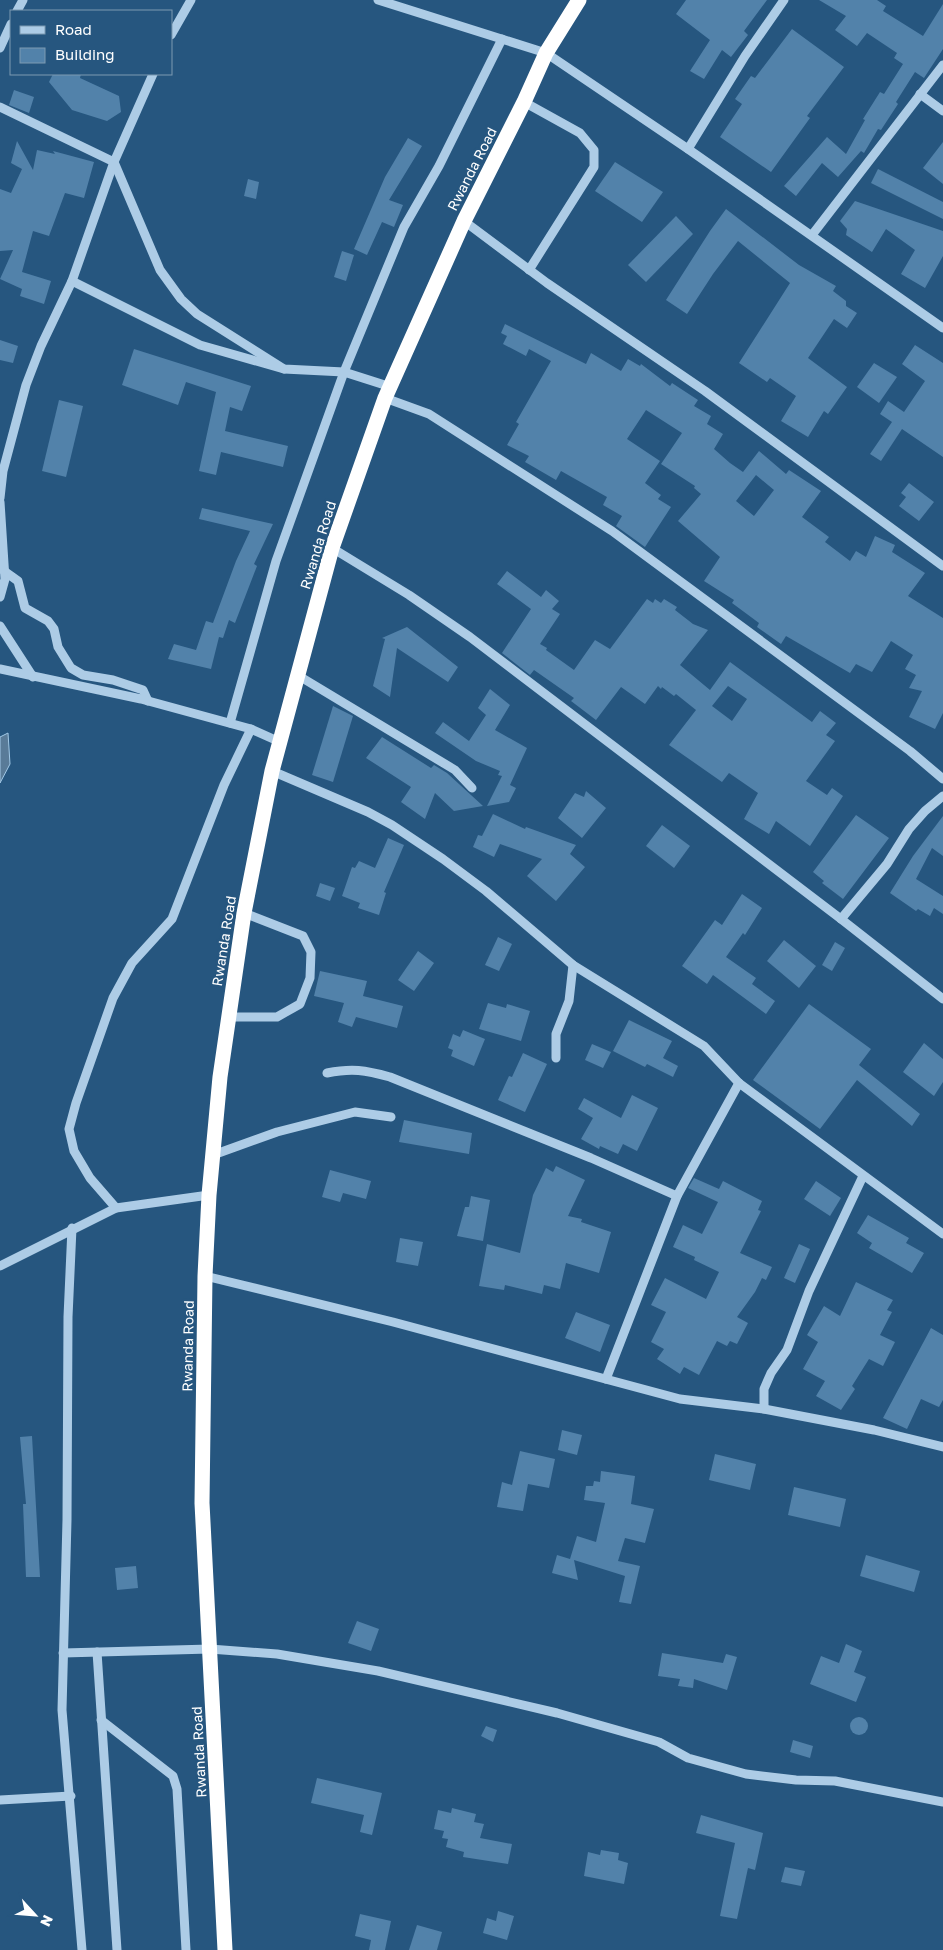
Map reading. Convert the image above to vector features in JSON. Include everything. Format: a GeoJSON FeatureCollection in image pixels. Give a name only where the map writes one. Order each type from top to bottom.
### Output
{"type":"FeatureCollection","features":[{"type":"Feature","properties":{"kind":"highway","name":"Rwanda Road"},"geometry":{"type":"LineString","coordinates":[[225,1950],[202,1503],[205,1276],[208,1195],[220,1077],[244,913],[272,771],[332,548],[388,393],[464,221],[524,102],[546,53],[579,0]]}},
{"type":"Feature","properties":{"kind":"street"},"geometry":{"type":"LineString","coordinates":[[172,33],[191,0]]}},
{"type":"Feature","properties":{"kind":"street"},"geometry":{"type":"LineString","coordinates":[[378,0],[546,53],[688,149],[943,328]]}},
{"type":"Feature","properties":{"kind":"street"},"geometry":{"type":"LineString","coordinates":[[688,149],[745,56],[784,0]]}},
{"type":"Feature","properties":{"kind":"street"},"geometry":{"type":"LineString","coordinates":[[0,48],[10,26]]}},
{"type":"Feature","properties":{"kind":"street"},"geometry":{"type":"LineString","coordinates":[[230,724],[276,561],[344,372],[404,227],[439,166],[502,39]]}},
{"type":"Feature","properties":{"kind":"street"},"geometry":{"type":"LineString","coordinates":[[812,235],[943,65]]}},
{"type":"Feature","properties":{"kind":"street"},"geometry":{"type":"LineString","coordinates":[[0,498],[3,471],[26,385],[41,346],[72,281],[114,162],[153,75]]}},
{"type":"Feature","properties":{"kind":"street"},"geometry":{"type":"LineString","coordinates":[[920,94],[943,111]]}},
{"type":"Feature","properties":{"kind":"street"},"geometry":{"type":"LineString","coordinates":[[524,102],[580,133],[594,150],[594,167],[529,270]]}},
{"type":"Feature","properties":{"kind":"street"},"geometry":{"type":"LineString","coordinates":[[0,106],[114,162],[160,270],[181,299],[197,314],[284,369]]}},
{"type":"Feature","properties":{"kind":"street"},"geometry":{"type":"LineString","coordinates":[[464,221],[529,270],[705,391],[943,566]]}},
{"type":"Feature","properties":{"kind":"street"},"geometry":{"type":"LineString","coordinates":[[72,281],[200,345],[284,369],[344,372],[429,414],[612,531],[910,751],[943,779]]}},
{"type":"Feature","properties":{"kind":"street"},"geometry":{"type":"LineString","coordinates":[[0,502],[5,579],[0,597]]}},
{"type":"Feature","properties":{"kind":"street"},"geometry":{"type":"LineString","coordinates":[[332,548],[409,595],[470,637],[842,919],[943,999]]}},
{"type":"Feature","properties":{"kind":"street"},"geometry":{"type":"LineString","coordinates":[[4,571],[18,581],[25,608],[48,621],[51,625],[58,647],[71,668],[83,675],[113,680],[143,690],[148,701]]}},
{"type":"Feature","properties":{"kind":"street"},"geometry":{"type":"LineString","coordinates":[[0,626],[33,677]]}},
{"type":"Feature","properties":{"kind":"street"},"geometry":{"type":"LineString","coordinates":[[0,670],[148,701],[251,729],[280,742]]}},
{"type":"Feature","properties":{"kind":"street"},"geometry":{"type":"LineString","coordinates":[[299,676],[455,770],[472,788]]}},
{"type":"Feature","properties":{"kind":"street"},"geometry":{"type":"LineString","coordinates":[[116,1208],[90,1178],[74,1151],[70,1129],[76,1103],[113,998],[132,963],[172,918],[224,784],[251,729]]}},
{"type":"Feature","properties":{"kind":"street"},"geometry":{"type":"LineString","coordinates":[[272,771],[368,812],[400,830],[486,891],[573,965],[704,1046],[739,1083],[943,1234]]}},
{"type":"Feature","properties":{"kind":"street"},"geometry":{"type":"LineString","coordinates":[[842,919],[886,864],[909,829],[925,811],[943,796]]}},
{"type":"Feature","properties":{"kind":"street"},"geometry":{"type":"LineString","coordinates":[[229,1017],[277,1017],[300,1004],[310,978],[311,952],[303,936],[244,913]]}},
{"type":"Feature","properties":{"kind":"street"},"geometry":{"type":"LineString","coordinates":[[556,1058],[556,1034],[569,1001],[573,965]]}},
{"type":"Feature","properties":{"kind":"street"},"geometry":{"type":"LineString","coordinates":[[326,1073],[361,1069],[390,1077],[591,1158],[677,1196]]}},
{"type":"Feature","properties":{"kind":"street"},"geometry":{"type":"LineString","coordinates":[[606,1379],[677,1196],[739,1083]]}},
{"type":"Feature","properties":{"kind":"street"},"geometry":{"type":"LineString","coordinates":[[213,1155],[277,1132],[355,1112],[391,1117]]}},
{"type":"Feature","properties":{"kind":"street"},"geometry":{"type":"LineString","coordinates":[[764,1409],[764,1389],[771,1373],[787,1350],[809,1291],[863,1176]]}},
{"type":"Feature","properties":{"kind":"street"},"geometry":{"type":"LineString","coordinates":[[0,1266],[72,1228],[116,1208],[208,1195]]}},
{"type":"Feature","properties":{"kind":"street"},"geometry":{"type":"LineString","coordinates":[[72,1228],[68,1317],[67,1520],[62,1710],[82,1950]]}},
{"type":"Feature","properties":{"kind":"street"},"geometry":{"type":"LineString","coordinates":[[205,1276],[680,1398],[764,1409],[874,1430],[943,1447]]}},
{"type":"Feature","properties":{"kind":"street"},"geometry":{"type":"LineString","coordinates":[[63,1653],[210,1650],[277,1654],[378,1671],[556,1714],[659,1742],[688,1758],[746,1774],[796,1780],[835,1780],[943,1802]]}},
{"type":"Feature","properties":{"kind":"street"},"geometry":{"type":"LineString","coordinates":[[97,1652],[117,1950]]}},
{"type":"Feature","properties":{"kind":"street"},"geometry":{"type":"LineString","coordinates":[[101,1720],[173,1776],[177,1789],[186,1950]]}},
{"type":"Feature","properties":{"kind":"street"},"geometry":{"type":"LineString","coordinates":[[0,1800],[70,1796]]}},
{"type":"Feature","properties":{"kind":"water"},"geometry":{"type":"Polygon","coordinates":[[[8,733],[10,764],[0,783],[0,737],[8,733]]]}},
{"type":"Feature","properties":{"kind":"building"},"geometry":{"type":"Polygon","coordinates":[[[686,0],[767,0],[744,31],[748,35],[731,57],[722,50],[704,79],[690,71],[710,40],[676,14],[686,0]]]}},
{"type":"Feature","properties":{"kind":"building"},"geometry":{"type":"Polygon","coordinates":[[[819,0],[877,0],[886,6],[883,11],[923,36],[943,4],[943,49],[924,78],[915,72],[896,102],[898,104],[881,130],[878,129],[864,153],[861,151],[838,177],[822,163],[796,196],[784,186],[827,137],[846,154],[865,120],[863,119],[880,92],[884,94],[903,64],[894,58],[897,53],[867,33],[857,46],[835,30],[846,16],[819,0]]]}},
{"type":"Feature","properties":{"kind":"building"},"geometry":{"type":"Polygon","coordinates":[[[792,29],[844,67],[807,116],[810,118],[771,172],[720,137],[742,104],[735,99],[751,76],[755,78],[792,29]]]}},
{"type":"Feature","properties":{"kind":"building"},"geometry":{"type":"Polygon","coordinates":[[[52,75],[81,75],[80,78],[119,96],[121,112],[107,121],[72,110],[49,82],[52,75]]]}},
{"type":"Feature","properties":{"kind":"building"},"geometry":{"type":"Polygon","coordinates":[[[14,90],[34,97],[29,113],[9,105],[14,90]]]}},
{"type":"Feature","properties":{"kind":"building"},"geometry":{"type":"Polygon","coordinates":[[[408,138],[422,146],[389,200],[403,205],[394,227],[382,222],[367,255],[354,249],[385,177],[408,138]]]}},
{"type":"Feature","properties":{"kind":"building"},"geometry":{"type":"Polygon","coordinates":[[[17,141],[33,170],[37,150],[55,154],[53,151],[94,162],[84,198],[65,193],[49,236],[33,231],[22,272],[51,281],[44,304],[20,296],[22,289],[0,279],[13,250],[0,251],[0,189],[11,193],[22,169],[11,163],[17,141]]]}},
{"type":"Feature","properties":{"kind":"building"},"geometry":{"type":"Polygon","coordinates":[[[943,142],[943,184],[923,168],[943,142]]]}},
{"type":"Feature","properties":{"kind":"building"},"geometry":{"type":"Polygon","coordinates":[[[615,162],[663,192],[642,222],[595,191],[615,162]]]}},
{"type":"Feature","properties":{"kind":"building"},"geometry":{"type":"Polygon","coordinates":[[[878,169],[943,202],[943,219],[871,183],[878,169]]]}},
{"type":"Feature","properties":{"kind":"building"},"geometry":{"type":"Polygon","coordinates":[[[248,179],[259,182],[256,199],[244,196],[248,179]]]}},
{"type":"Feature","properties":{"kind":"building"},"geometry":{"type":"Polygon","coordinates":[[[855,201],[943,231],[943,256],[925,288],[901,274],[915,250],[886,229],[872,252],[846,235],[847,229],[840,221],[855,201]]]}},
{"type":"Feature","properties":{"kind":"building"},"geometry":{"type":"Polygon","coordinates":[[[726,209],[799,265],[836,286],[833,291],[846,301],[846,306],[857,313],[847,328],[834,319],[808,358],[847,387],[828,414],[824,411],[808,437],[781,421],[796,396],[770,378],[767,382],[739,363],[790,283],[738,241],[713,274],[687,314],[666,300],[726,209]]]}},
{"type":"Feature","properties":{"kind":"building"},"geometry":{"type":"Polygon","coordinates":[[[676,216],[693,234],[646,282],[628,265],[676,216]]]}},
{"type":"Feature","properties":{"kind":"building"},"geometry":{"type":"Polygon","coordinates":[[[342,251],[354,255],[346,281],[334,277],[342,251]]]}},
{"type":"Feature","properties":{"kind":"building"},"geometry":{"type":"Polygon","coordinates":[[[505,324],[586,364],[591,353],[621,371],[628,359],[640,366],[641,364],[670,386],[672,383],[698,400],[694,406],[711,416],[707,424],[723,434],[714,449],[730,463],[743,472],[759,451],[786,474],[789,470],[821,491],[802,517],[829,537],[825,542],[850,561],[856,551],[866,557],[875,536],[895,545],[892,552],[925,573],[908,596],[943,618],[943,713],[935,729],[909,717],[922,691],[909,688],[916,675],[905,669],[913,655],[891,641],[872,672],[856,664],[850,673],[786,636],[781,644],[757,627],[759,623],[732,603],[734,600],[704,581],[720,557],[678,521],[701,494],[694,488],[695,486],[661,464],[682,433],[646,410],[627,439],[660,461],[645,483],[661,495],[658,499],[671,507],[645,547],[616,526],[622,516],[603,505],[607,497],[561,471],[556,480],[525,462],[529,456],[507,445],[519,424],[516,422],[551,361],[529,349],[526,356],[503,344],[507,336],[501,333],[505,324]],[[756,475],[736,501],[754,516],[774,490],[756,475]]]}},
{"type":"Feature","properties":{"kind":"building"},"geometry":{"type":"Polygon","coordinates":[[[0,340],[18,346],[13,363],[0,360],[0,340]]]}},
{"type":"Feature","properties":{"kind":"building"},"geometry":{"type":"Polygon","coordinates":[[[915,345],[943,363],[943,457],[902,429],[881,461],[870,454],[892,422],[880,414],[888,401],[904,412],[925,381],[902,364],[915,345]]]}},
{"type":"Feature","properties":{"kind":"building"},"geometry":{"type":"Polygon","coordinates":[[[134,349],[251,386],[242,411],[230,407],[225,431],[288,446],[283,467],[221,452],[216,475],[199,471],[216,392],[186,382],[178,405],[122,385],[134,349]]]}},
{"type":"Feature","properties":{"kind":"building"},"geometry":{"type":"Polygon","coordinates":[[[874,363],[897,377],[879,403],[857,387],[874,363]]]}},
{"type":"Feature","properties":{"kind":"building"},"geometry":{"type":"Polygon","coordinates":[[[59,400],[83,406],[66,477],[42,471],[59,400]]]}},
{"type":"Feature","properties":{"kind":"building"},"geometry":{"type":"Polygon","coordinates":[[[909,483],[934,502],[919,521],[899,506],[906,497],[901,493],[909,483]]]}},
{"type":"Feature","properties":{"kind":"building"},"geometry":{"type":"Polygon","coordinates":[[[202,508],[273,524],[254,564],[257,566],[235,623],[229,620],[223,638],[219,637],[211,669],[168,659],[174,644],[196,650],[206,621],[213,623],[236,561],[250,531],[199,519],[202,508]]]}},
{"type":"Feature","properties":{"kind":"building"},"geometry":{"type":"Polygon","coordinates":[[[507,571],[541,597],[546,590],[559,601],[552,609],[560,614],[540,644],[574,670],[595,640],[610,649],[647,599],[653,603],[655,599],[661,603],[664,599],[677,607],[675,610],[693,624],[708,630],[680,665],[710,690],[730,662],[812,722],[820,711],[836,723],[826,735],[835,741],[806,781],[827,795],[832,788],[843,796],[810,846],[776,821],[769,834],[744,819],[758,793],[729,773],[722,782],[669,745],[696,710],[676,694],[674,696],[658,686],[645,704],[621,687],[596,720],[571,701],[574,698],[534,670],[530,675],[502,653],[531,609],[497,584],[507,571]],[[728,686],[712,706],[732,721],[747,699],[728,686]]]}},
{"type":"Feature","properties":{"kind":"building"},"geometry":{"type":"Polygon","coordinates":[[[407,627],[458,667],[448,682],[397,648],[390,697],[373,686],[385,639],[382,638],[407,627]]]}},
{"type":"Feature","properties":{"kind":"building"},"geometry":{"type":"Polygon","coordinates":[[[490,689],[510,705],[495,730],[527,748],[510,785],[516,788],[509,802],[487,806],[502,776],[498,775],[500,771],[476,761],[435,733],[443,722],[469,741],[486,715],[478,708],[490,689]]]}},
{"type":"Feature","properties":{"kind":"building"},"geometry":{"type":"Polygon","coordinates":[[[333,706],[353,716],[333,782],[312,775],[333,706]]]}},
{"type":"Feature","properties":{"kind":"building"},"geometry":{"type":"Polygon","coordinates":[[[382,737],[431,768],[434,765],[447,773],[483,806],[454,811],[435,793],[425,819],[401,802],[411,787],[366,758],[382,737]]]}},
{"type":"Feature","properties":{"kind":"building"},"geometry":{"type":"Polygon","coordinates":[[[586,791],[606,808],[582,838],[558,818],[575,793],[584,797],[586,791]]]}},
{"type":"Feature","properties":{"kind":"building"},"geometry":{"type":"Polygon","coordinates":[[[493,814],[525,829],[526,827],[576,845],[570,854],[585,867],[556,901],[527,876],[542,859],[500,844],[494,857],[473,847],[478,835],[482,836],[493,814]]]}},
{"type":"Feature","properties":{"kind":"building"},"geometry":{"type":"Polygon","coordinates":[[[856,815],[889,838],[843,899],[822,883],[824,881],[813,872],[856,815]]]}},
{"type":"Feature","properties":{"kind":"building"},"geometry":{"type":"Polygon","coordinates":[[[943,816],[943,856],[932,848],[916,879],[943,896],[943,914],[934,908],[930,916],[918,909],[916,911],[890,893],[913,856],[943,816]]]}},
{"type":"Feature","properties":{"kind":"building"},"geometry":{"type":"Polygon","coordinates":[[[662,825],[690,846],[674,868],[646,846],[662,825]]]}},
{"type":"Feature","properties":{"kind":"building"},"geometry":{"type":"Polygon","coordinates":[[[388,838],[404,845],[384,892],[386,893],[379,915],[358,908],[360,903],[342,896],[352,867],[355,868],[359,861],[375,868],[388,838]]]}},
{"type":"Feature","properties":{"kind":"building"},"geometry":{"type":"Polygon","coordinates":[[[320,883],[335,888],[330,901],[316,896],[320,883]]]}},
{"type":"Feature","properties":{"kind":"building"},"geometry":{"type":"Polygon","coordinates":[[[742,894],[762,908],[745,935],[743,933],[726,957],[756,978],[752,984],[775,1001],[766,1014],[713,975],[707,984],[682,966],[715,920],[722,925],[742,894]]]}},
{"type":"Feature","properties":{"kind":"building"},"geometry":{"type":"Polygon","coordinates":[[[498,937],[512,944],[499,971],[485,965],[498,937]]]}},
{"type":"Feature","properties":{"kind":"building"},"geometry":{"type":"Polygon","coordinates":[[[784,940],[816,966],[799,988],[767,961],[784,940]]]}},
{"type":"Feature","properties":{"kind":"building"},"geometry":{"type":"Polygon","coordinates":[[[835,942],[845,948],[832,971],[822,965],[835,942]]]}},
{"type":"Feature","properties":{"kind":"building"},"geometry":{"type":"Polygon","coordinates":[[[418,951],[434,963],[414,991],[398,980],[418,951]]]}},
{"type":"Feature","properties":{"kind":"building"},"geometry":{"type":"Polygon","coordinates":[[[320,971],[367,981],[363,996],[403,1006],[397,1028],[356,1017],[352,1027],[338,1022],[344,1003],[314,996],[320,971]]]}},
{"type":"Feature","properties":{"kind":"building"},"geometry":{"type":"Polygon","coordinates":[[[488,1003],[506,1008],[507,1004],[530,1011],[521,1041],[479,1029],[488,1003]]]}},
{"type":"Feature","properties":{"kind":"building"},"geometry":{"type":"Polygon","coordinates":[[[809,1004],[871,1049],[859,1065],[920,1114],[912,1126],[857,1080],[820,1129],[753,1080],[809,1004]]]}},
{"type":"Feature","properties":{"kind":"building"},"geometry":{"type":"Polygon","coordinates":[[[629,1020],[672,1041],[663,1058],[678,1066],[673,1077],[647,1064],[645,1067],[613,1051],[629,1020]]]}},
{"type":"Feature","properties":{"kind":"building"},"geometry":{"type":"Polygon","coordinates":[[[463,1030],[485,1039],[474,1066],[451,1056],[453,1050],[448,1048],[453,1034],[460,1037],[463,1030]]]}},
{"type":"Feature","properties":{"kind":"building"},"geometry":{"type":"Polygon","coordinates":[[[924,1043],[943,1059],[943,1082],[934,1096],[903,1072],[924,1043]]]}},
{"type":"Feature","properties":{"kind":"building"},"geometry":{"type":"Polygon","coordinates":[[[592,1044],[611,1052],[603,1068],[585,1060],[592,1044]]]}},
{"type":"Feature","properties":{"kind":"building"},"geometry":{"type":"Polygon","coordinates":[[[523,1053],[547,1064],[525,1112],[498,1100],[509,1076],[512,1077],[523,1053]]]}},
{"type":"Feature","properties":{"kind":"building"},"geometry":{"type":"Polygon","coordinates":[[[632,1095],[658,1108],[637,1151],[623,1144],[618,1154],[600,1146],[599,1149],[581,1139],[593,1118],[578,1109],[584,1098],[621,1118],[632,1095]]]}},
{"type":"Feature","properties":{"kind":"building"},"geometry":{"type":"Polygon","coordinates":[[[404,1120],[472,1133],[469,1154],[399,1142],[404,1120]]]}},
{"type":"Feature","properties":{"kind":"building"},"geometry":{"type":"Polygon","coordinates":[[[556,1166],[585,1180],[568,1216],[582,1219],[581,1222],[611,1232],[599,1273],[566,1263],[560,1289],[544,1285],[542,1294],[505,1285],[504,1290],[479,1286],[487,1244],[520,1253],[533,1195],[546,1168],[553,1172],[556,1166]]]}},
{"type":"Feature","properties":{"kind":"building"},"geometry":{"type":"Polygon","coordinates":[[[330,1170],[371,1181],[366,1199],[343,1193],[340,1202],[322,1197],[330,1170]]]}},
{"type":"Feature","properties":{"kind":"building"},"geometry":{"type":"Polygon","coordinates":[[[694,1178],[719,1189],[723,1181],[762,1201],[758,1210],[761,1211],[740,1253],[772,1267],[766,1280],[762,1278],[755,1292],[737,1317],[748,1323],[737,1344],[730,1341],[727,1346],[717,1341],[699,1375],[684,1367],[680,1374],[657,1359],[664,1349],[651,1342],[666,1312],[651,1305],[665,1278],[706,1299],[719,1272],[694,1260],[695,1257],[673,1247],[683,1225],[702,1234],[718,1202],[688,1188],[694,1178]]]}},
{"type":"Feature","properties":{"kind":"building"},"geometry":{"type":"Polygon","coordinates":[[[816,1181],[841,1198],[830,1216],[804,1199],[816,1181]]]}},
{"type":"Feature","properties":{"kind":"building"},"geometry":{"type":"Polygon","coordinates":[[[471,1196],[490,1200],[483,1241],[457,1236],[465,1207],[469,1207],[471,1196]]]}},
{"type":"Feature","properties":{"kind":"building"},"geometry":{"type":"Polygon","coordinates":[[[868,1215],[909,1238],[906,1243],[924,1253],[912,1273],[869,1248],[872,1243],[857,1233],[868,1215]]]}},
{"type":"Feature","properties":{"kind":"building"},"geometry":{"type":"Polygon","coordinates":[[[400,1238],[423,1242],[418,1266],[396,1262],[400,1238]]]}},
{"type":"Feature","properties":{"kind":"building"},"geometry":{"type":"Polygon","coordinates":[[[799,1244],[810,1249],[795,1283],[784,1278],[799,1244]]]}},
{"type":"Feature","properties":{"kind":"building"},"geometry":{"type":"Polygon","coordinates":[[[856,1282],[893,1300],[887,1310],[892,1312],[880,1335],[895,1342],[883,1366],[869,1359],[852,1386],[855,1389],[841,1410],[816,1396],[825,1381],[803,1369],[818,1342],[807,1335],[824,1306],[840,1316],[856,1282]]]}},
{"type":"Feature","properties":{"kind":"building"},"geometry":{"type":"Polygon","coordinates":[[[576,1312],[610,1325],[600,1352],[565,1338],[576,1312]]]}},
{"type":"Feature","properties":{"kind":"building"},"geometry":{"type":"Polygon","coordinates":[[[931,1328],[943,1335],[943,1400],[939,1407],[921,1399],[907,1429],[883,1418],[931,1328]]]}},
{"type":"Feature","properties":{"kind":"building"},"geometry":{"type":"Polygon","coordinates":[[[562,1430],[582,1435],[577,1455],[558,1450],[562,1430]]]}},
{"type":"Feature","properties":{"kind":"building"},"geometry":{"type":"Polygon","coordinates":[[[32,1436],[40,1577],[26,1577],[23,1504],[26,1504],[20,1437],[32,1436]]]}},
{"type":"Feature","properties":{"kind":"building"},"geometry":{"type":"Polygon","coordinates":[[[520,1451],[555,1459],[549,1488],[528,1484],[523,1511],[497,1507],[502,1482],[512,1485],[520,1451]]]}},
{"type":"Feature","properties":{"kind":"building"},"geometry":{"type":"Polygon","coordinates":[[[715,1454],[756,1464],[750,1490],[709,1480],[715,1454]]]}},
{"type":"Feature","properties":{"kind":"building"},"geometry":{"type":"Polygon","coordinates":[[[601,1471],[635,1476],[631,1504],[654,1509],[645,1543],[625,1538],[618,1561],[640,1566],[631,1604],[619,1602],[625,1576],[574,1560],[578,1580],[552,1573],[557,1555],[570,1559],[577,1536],[596,1542],[605,1503],[584,1500],[586,1486],[593,1486],[594,1481],[600,1482],[601,1471]]]}},
{"type":"Feature","properties":{"kind":"building"},"geometry":{"type":"Polygon","coordinates":[[[794,1487],[846,1499],[840,1527],[788,1515],[794,1487]]]}},
{"type":"Feature","properties":{"kind":"building"},"geometry":{"type":"Polygon","coordinates":[[[866,1555],[920,1571],[914,1592],[860,1576],[866,1555]]]}},
{"type":"Feature","properties":{"kind":"building"},"geometry":{"type":"Polygon","coordinates":[[[136,1566],[138,1588],[117,1590],[115,1568],[136,1566]]]}},
{"type":"Feature","properties":{"kind":"building"},"geometry":{"type":"Polygon","coordinates":[[[357,1621],[379,1629],[371,1651],[348,1643],[357,1621]]]}},
{"type":"Feature","properties":{"kind":"building"},"geometry":{"type":"Polygon","coordinates":[[[846,1644],[862,1651],[854,1672],[866,1677],[856,1702],[810,1684],[821,1656],[839,1663],[846,1644]]]}},
{"type":"Feature","properties":{"kind":"building"},"geometry":{"type":"Polygon","coordinates":[[[662,1653],[723,1663],[726,1654],[737,1657],[727,1690],[694,1679],[693,1688],[678,1686],[680,1679],[658,1676],[662,1653]]]}},
{"type":"Feature","properties":{"kind":"building"},"geometry":{"type":"Polygon","coordinates":[[[855,1717],[863,1717],[868,1722],[866,1733],[855,1735],[850,1730],[850,1722],[855,1717]]]}},
{"type":"Feature","properties":{"kind":"building"},"geometry":{"type":"Polygon","coordinates":[[[486,1726],[497,1730],[493,1742],[481,1736],[486,1726]]]}},
{"type":"Feature","properties":{"kind":"building"},"geometry":{"type":"Polygon","coordinates":[[[793,1740],[813,1746],[810,1758],[790,1752],[793,1740]]]}},
{"type":"Feature","properties":{"kind":"building"},"geometry":{"type":"Polygon","coordinates":[[[317,1778],[382,1793],[372,1835],[360,1832],[364,1815],[311,1803],[317,1778]]]}},
{"type":"Feature","properties":{"kind":"building"},"geometry":{"type":"Polygon","coordinates":[[[452,1808],[476,1814],[474,1822],[484,1824],[480,1838],[512,1844],[508,1864],[463,1857],[464,1852],[446,1847],[448,1839],[442,1838],[444,1831],[434,1829],[438,1810],[451,1813],[452,1808]]]}},
{"type":"Feature","properties":{"kind":"building"},"geometry":{"type":"Polygon","coordinates":[[[701,1815],[763,1833],[755,1870],[748,1868],[737,1919],[720,1916],[735,1843],[696,1833],[701,1815]]]}},
{"type":"Feature","properties":{"kind":"building"},"geometry":{"type":"Polygon","coordinates":[[[601,1850],[619,1853],[618,1860],[628,1863],[624,1884],[584,1876],[588,1852],[600,1855],[601,1850]]]}},
{"type":"Feature","properties":{"kind":"building"},"geometry":{"type":"Polygon","coordinates":[[[785,1867],[805,1871],[801,1886],[781,1882],[785,1867]]]}},
{"type":"Feature","properties":{"kind":"building"},"geometry":{"type":"Polygon","coordinates":[[[498,1911],[514,1916],[507,1940],[483,1933],[487,1918],[496,1921],[498,1911]]]}},
{"type":"Feature","properties":{"kind":"building"},"geometry":{"type":"Polygon","coordinates":[[[360,1914],[391,1921],[385,1950],[369,1950],[371,1940],[355,1936],[360,1914]]]}},
{"type":"Feature","properties":{"kind":"building"},"geometry":{"type":"Polygon","coordinates":[[[417,1925],[442,1932],[437,1950],[409,1950],[417,1925]]]}}]}
